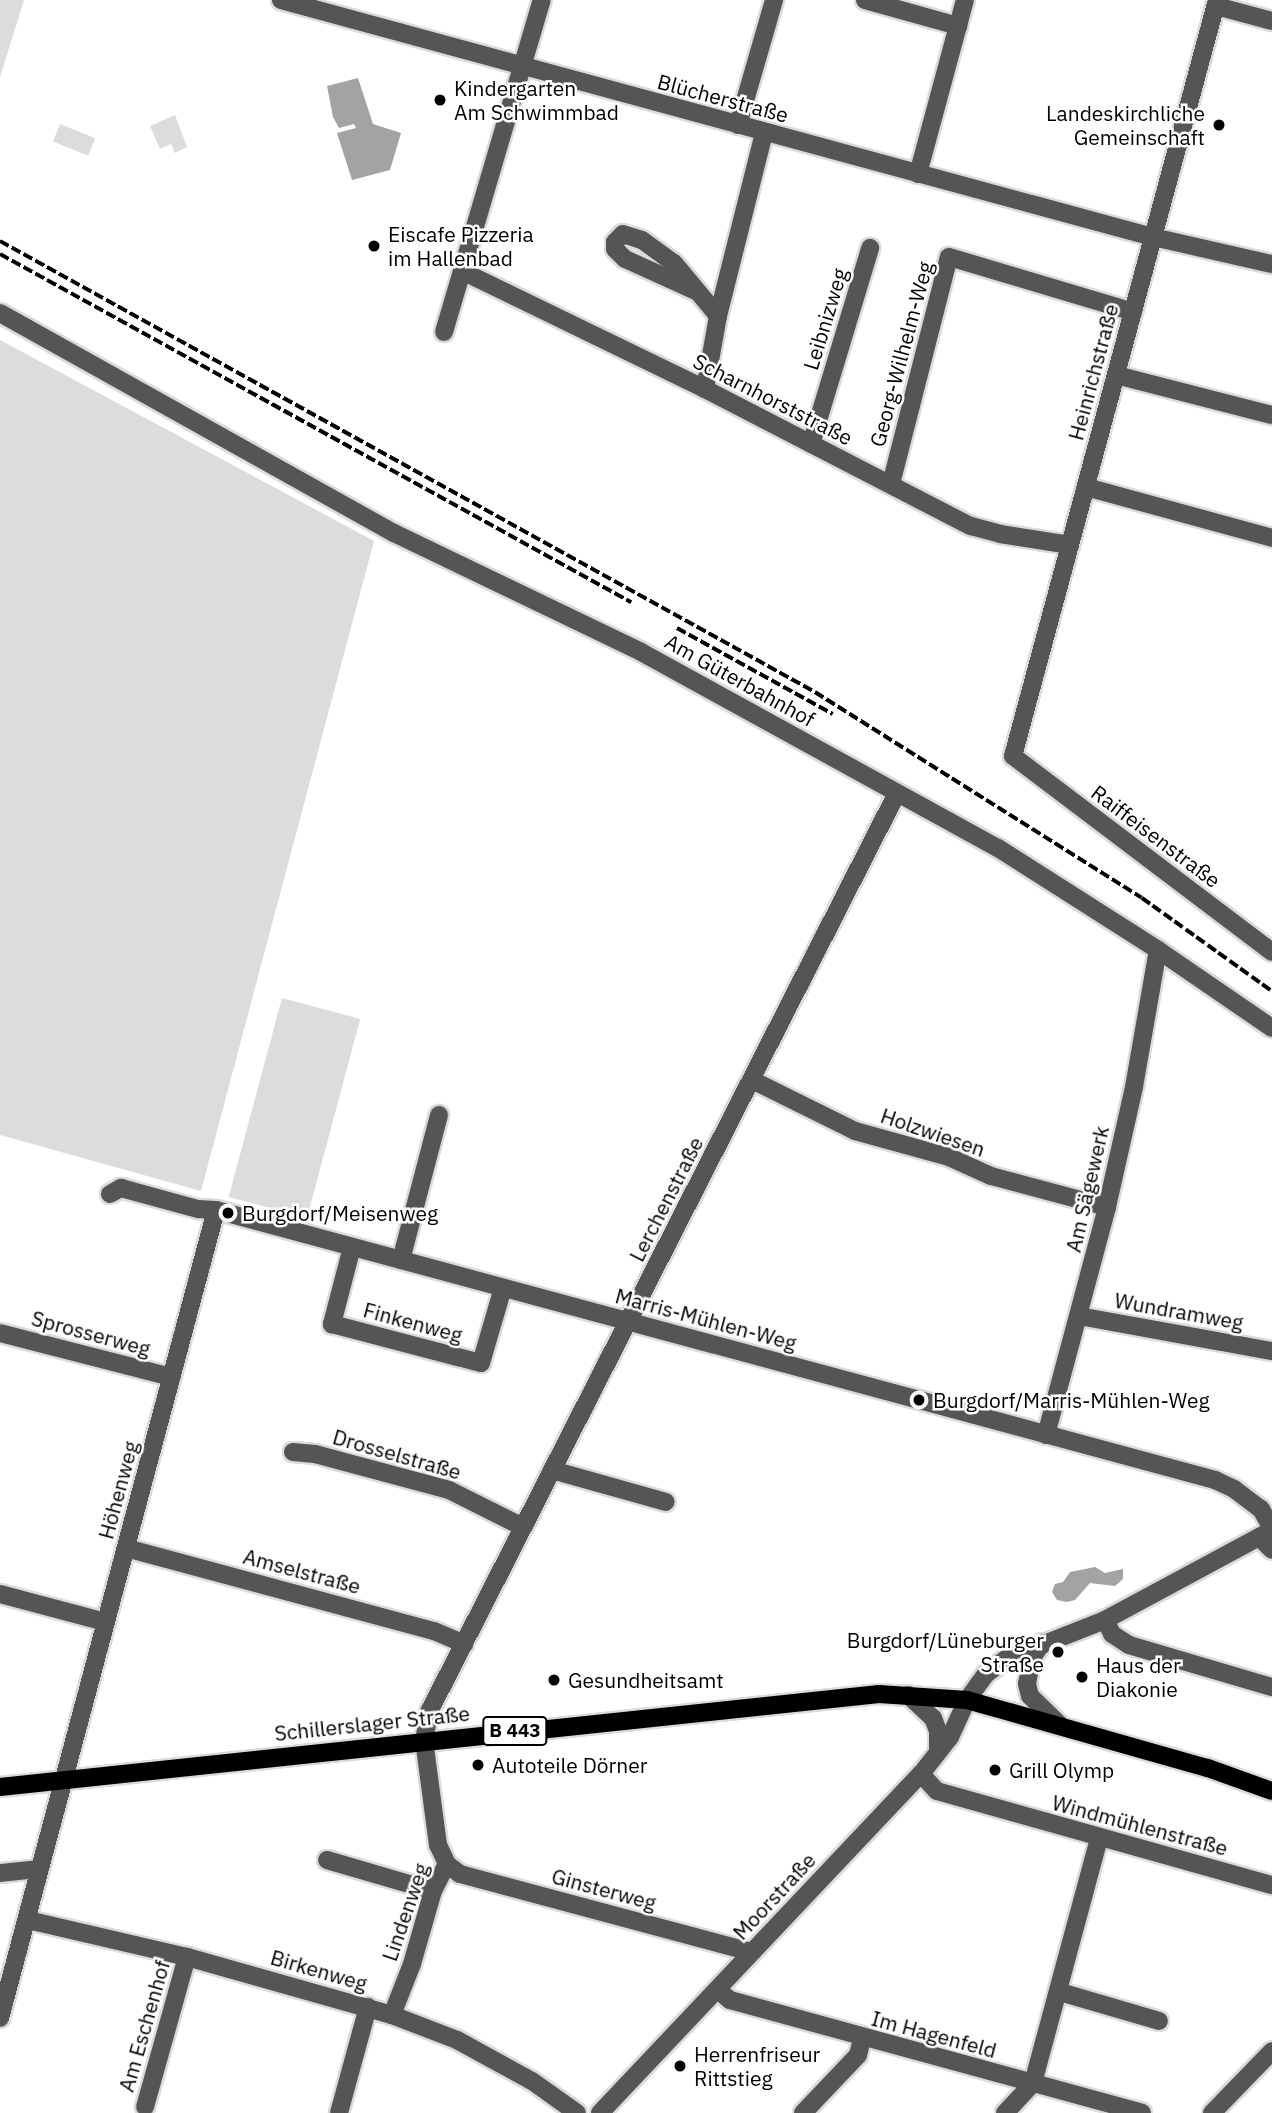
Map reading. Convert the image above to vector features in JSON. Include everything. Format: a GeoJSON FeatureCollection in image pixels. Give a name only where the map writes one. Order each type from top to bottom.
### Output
{"type":"FeatureCollection","features":[{"type":"Feature","properties":{"kind":"main road","name":"Schillerslager Straße"},"geometry":{"type":"LineString","coordinates":[[62,1780],[867,1695],[967,1700]]}},
{"type":"Feature","properties":{"kind":"main road","name":"B 443"},"geometry":{"type":"LineString","coordinates":[[967,1700],[1209,1768],[1272,1791]]}},
{"type":"Feature","properties":{"kind":"main road","name":"B 443"},"geometry":{"type":"LineString","coordinates":[[0,1787],[62,1780]]}},
{"type":"Feature","properties":{"kind":"street","name":"Blücherstraße"},"geometry":{"type":"LineString","coordinates":[[281,0],[1153,237],[1272,264]]}},
{"type":"Feature","properties":{"kind":"street"},"geometry":{"type":"LineString","coordinates":[[444,332],[542,0]]}},
{"type":"Feature","properties":{"kind":"street"},"geometry":{"type":"LineString","coordinates":[[738,125],[774,0]]}},
{"type":"Feature","properties":{"kind":"street"},"geometry":{"type":"LineString","coordinates":[[864,0],[958,26]]}},
{"type":"Feature","properties":{"kind":"street"},"geometry":{"type":"LineString","coordinates":[[918,174],[965,0]]}},
{"type":"Feature","properties":{"kind":"street"},"geometry":{"type":"LineString","coordinates":[[1217,3],[1272,21]]}},
{"type":"Feature","properties":{"kind":"street","name":"Heinrichstraße"},"geometry":{"type":"LineString","coordinates":[[1013,756],[1217,3]]}},
{"type":"Feature","properties":{"kind":"street"},"geometry":{"type":"LineString","coordinates":[[705,389],[718,316],[764,133]]}},
{"type":"Feature","properties":{"kind":"street","name":"Leibnizweg"},"geometry":{"type":"LineString","coordinates":[[811,444],[870,248]]}},
{"type":"Feature","properties":{"kind":"street","name":"Georg-Wilhelm-Weg"},"geometry":{"type":"LineString","coordinates":[[891,484],[949,257],[1133,312]]}},
{"type":"Feature","properties":{"kind":"street","name":"Scharnhorststraße"},"geometry":{"type":"LineString","coordinates":[[462,271],[705,389],[971,526],[1000,534],[1070,545]]}},
{"type":"Feature","properties":{"kind":"street"},"geometry":{"type":"LineString","coordinates":[[695,291],[718,316]]}},
{"type":"Feature","properties":{"kind":"street","name":"Am Güterbahnhof"},"geometry":{"type":"LineString","coordinates":[[0,313],[394,534],[641,652],[998,848],[1158,950],[1272,1028]]}},
{"type":"Feature","properties":{"kind":"street"},"geometry":{"type":"LineString","coordinates":[[1116,375],[1272,415]]}},
{"type":"Feature","properties":{"kind":"street"},"geometry":{"type":"LineString","coordinates":[[1086,487],[1272,538]]}},
{"type":"Feature","properties":{"kind":"street","name":"Raiffeisenstraße"},"geometry":{"type":"LineString","coordinates":[[1013,756],[1272,952]]}},
{"type":"Feature","properties":{"kind":"street","name":"Lerchenstraße"},"geometry":{"type":"LineString","coordinates":[[424,1740],[430,1710],[897,793]]}},
{"type":"Feature","properties":{"kind":"street","name":"Am Sägewerk"},"geometry":{"type":"LineString","coordinates":[[1046,1435],[1107,1207],[1134,1087],[1158,950]]}},
{"type":"Feature","properties":{"kind":"street","name":"Holzwiesen"},"geometry":{"type":"LineString","coordinates":[[751,1080],[855,1131],[949,1157],[991,1176],[1107,1207]]}},
{"type":"Feature","properties":{"kind":"street"},"geometry":{"type":"LineString","coordinates":[[401,1260],[439,1115]]}},
{"type":"Feature","properties":{"kind":"street","name":"Marris-Mühlen-Weg"},"geometry":{"type":"LineString","coordinates":[[110,1194],[121,1188],[198,1209],[216,1210],[1215,1480],[1234,1489],[1261,1509],[1269,1536]]}},
{"type":"Feature","properties":{"kind":"street","name":"Höhenweg"},"geometry":{"type":"LineString","coordinates":[[0,2018],[216,1210]]}},
{"type":"Feature","properties":{"kind":"street","name":"Finkenweg"},"geometry":{"type":"LineString","coordinates":[[352,1247],[332,1324],[481,1363],[503,1288]]}},
{"type":"Feature","properties":{"kind":"street","name":"Wundramweg"},"geometry":{"type":"LineString","coordinates":[[1079,1316],[1272,1351]]}},
{"type":"Feature","properties":{"kind":"street","name":"Sprosserweg"},"geometry":{"type":"LineString","coordinates":[[0,1333],[171,1377]]}},
{"type":"Feature","properties":{"kind":"street","name":"Drosselstraße"},"geometry":{"type":"LineString","coordinates":[[293,1452],[316,1454],[449,1490],[523,1527]]}},
{"type":"Feature","properties":{"kind":"street"},"geometry":{"type":"LineString","coordinates":[[552,1470],[666,1502]]}},
{"type":"Feature","properties":{"kind":"street"},"geometry":{"type":"LineString","coordinates":[[967,1700],[985,1674],[1006,1659],[1104,1620],[1269,1536]]}},
{"type":"Feature","properties":{"kind":"street","name":"Amselstraße"},"geometry":{"type":"LineString","coordinates":[[126,1548],[434,1630],[464,1644]]}},
{"type":"Feature","properties":{"kind":"street"},"geometry":{"type":"LineString","coordinates":[[0,1594],[105,1622]]}},
{"type":"Feature","properties":{"kind":"street"},"geometry":{"type":"LineString","coordinates":[[1104,1620],[1112,1634],[1129,1645],[1272,1687]]}},
{"type":"Feature","properties":{"kind":"street"},"geometry":{"type":"LineString","coordinates":[[1042,1643],[1032,1658],[1027,1684],[1030,1696],[1060,1725]]}},
{"type":"Feature","properties":{"kind":"street"},"geometry":{"type":"LineString","coordinates":[[908,1695],[933,1718],[938,1731],[938,1752]]}},
{"type":"Feature","properties":{"kind":"street","name":"Moorstraße"},"geometry":{"type":"LineString","coordinates":[[600,2113],[921,1774],[950,1737],[967,1700]]}},
{"type":"Feature","properties":{"kind":"street","name":"Lindenweg"},"geometry":{"type":"LineString","coordinates":[[391,2015],[412,1964],[433,1891],[447,1864],[438,1845],[424,1740]]}},
{"type":"Feature","properties":{"kind":"street","name":"Windmühlenstraße"},"geometry":{"type":"LineString","coordinates":[[921,1774],[937,1791],[1272,1885]]}},
{"type":"Feature","properties":{"kind":"street"},"geometry":{"type":"LineString","coordinates":[[1005,2113],[1033,2083],[1060,1992],[1099,1838]]}},
{"type":"Feature","properties":{"kind":"street"},"geometry":{"type":"LineString","coordinates":[[327,1860],[433,1891]]}},
{"type":"Feature","properties":{"kind":"street","name":"Ginsterweg"},"geometry":{"type":"LineString","coordinates":[[447,1864],[460,1874],[752,1952]]}},
{"type":"Feature","properties":{"kind":"street"},"geometry":{"type":"LineString","coordinates":[[0,1873],[38,1869]]}},
{"type":"Feature","properties":{"kind":"street","name":"Birkenweg"},"geometry":{"type":"LineString","coordinates":[[28,1920],[187,1956],[391,2015],[457,2040],[532,2081],[577,2113]]}},
{"type":"Feature","properties":{"kind":"street","name":"Am Eschenhof"},"geometry":{"type":"LineString","coordinates":[[145,2107],[187,1956]]}},
{"type":"Feature","properties":{"kind":"street","name":"Im Hagenfeld"},"geometry":{"type":"LineString","coordinates":[[718,1990],[730,2000],[862,2039],[1142,2113]]}},
{"type":"Feature","properties":{"kind":"street"},"geometry":{"type":"LineString","coordinates":[[1060,1992],[1159,2021]]}},
{"type":"Feature","properties":{"kind":"street"},"geometry":{"type":"LineString","coordinates":[[339,2113],[368,2007]]}},
{"type":"Feature","properties":{"kind":"street"},"geometry":{"type":"LineString","coordinates":[[803,2113],[858,2055],[862,2039]]}},
{"type":"Feature","properties":{"kind":"street"},"geometry":{"type":"LineString","coordinates":[[1212,2113],[1272,2051]]}},
{"type":"Feature","properties":{"kind":"shaded area"},"geometry":{"type":"Polygon","coordinates":[[[0,0],[24,0],[0,77],[0,0]]]}},
{"type":"Feature","properties":{"kind":"shaded area"},"geometry":{"type":"Polygon","coordinates":[[[358,78],[373,124],[401,133],[390,170],[352,180],[337,133],[356,128],[354,124],[339,128],[333,117],[327,86],[358,78]]]}},
{"type":"Feature","properties":{"kind":"shaded area"},"geometry":{"type":"Polygon","coordinates":[[[175,115],[187,147],[175,153],[171,144],[160,149],[150,126],[175,115]]]}},
{"type":"Feature","properties":{"kind":"shaded area"},"geometry":{"type":"Polygon","coordinates":[[[60,124],[95,138],[88,156],[53,142],[60,124]]]}},
{"type":"Feature","properties":{"kind":"shaded area"},"geometry":{"type":"Polygon","coordinates":[[[0,340],[374,541],[201,1191],[0,1135],[0,340]]]}},
{"type":"Feature","properties":{"kind":"shaded area"},"geometry":{"type":"Polygon","coordinates":[[[282,998],[360,1019],[307,1218],[229,1197],[282,998]]]}},
{"type":"Feature","properties":{"kind":"shaded area"},"geometry":{"type":"Polygon","coordinates":[[[1095,1567],[1105,1573],[1123,1569],[1123,1579],[1115,1586],[1090,1583],[1075,1600],[1057,1600],[1052,1592],[1055,1584],[1063,1582],[1070,1572],[1095,1567]]]}},
{"type":"Feature","properties":{"kind":"railway"},"geometry":{"type":"LineString","coordinates":[[0,241],[815,692],[1142,898],[1272,991]]}},
{"type":"Feature","properties":{"kind":"railway"},"geometry":{"type":"LineString","coordinates":[[0,254],[631,602]]}},
{"type":"Feature","properties":{"kind":"railway"},"geometry":{"type":"LineString","coordinates":[[677,628],[833,714]]}},
{"type":"Feature","properties":{"kind":"place","name":"Kindergarten Am Schwimmbad"},"geometry":{"type":"Point","coordinates":[440,100]}},
{"type":"Feature","properties":{"kind":"place","name":"Landeskirchliche Gemeinschaft"},"geometry":{"type":"Point","coordinates":[1219,125]}},
{"type":"Feature","properties":{"kind":"place","name":"Eiscafe Pizzeria im Hallenbad"},"geometry":{"type":"Point","coordinates":[374,246]}},
{"type":"Feature","properties":{"kind":"place","name":"Burgdorf/Meisenweg"},"geometry":{"type":"Point","coordinates":[228,1213]}},
{"type":"Feature","properties":{"kind":"place","name":"Burgdorf/Marris-Mühlen-Weg"},"geometry":{"type":"Point","coordinates":[919,1400]}},
{"type":"Feature","properties":{"kind":"place","name":"Burgdorf/Lüneburger Straße"},"geometry":{"type":"Point","coordinates":[1058,1652]}},
{"type":"Feature","properties":{"kind":"place","name":"Haus der Diakonie"},"geometry":{"type":"Point","coordinates":[1082,1677]}},
{"type":"Feature","properties":{"kind":"place","name":"Gesundheitsamt"},"geometry":{"type":"Point","coordinates":[554,1680]}},
{"type":"Feature","properties":{"kind":"place","name":"Autoteile Dörner"},"geometry":{"type":"Point","coordinates":[478,1765]}},
{"type":"Feature","properties":{"kind":"place","name":"Grill Olymp"},"geometry":{"type":"Point","coordinates":[995,1770]}},
{"type":"Feature","properties":{"kind":"place","name":"Herrenfriseur Rittstieg"},"geometry":{"type":"Point","coordinates":[680,2066]}}]}
